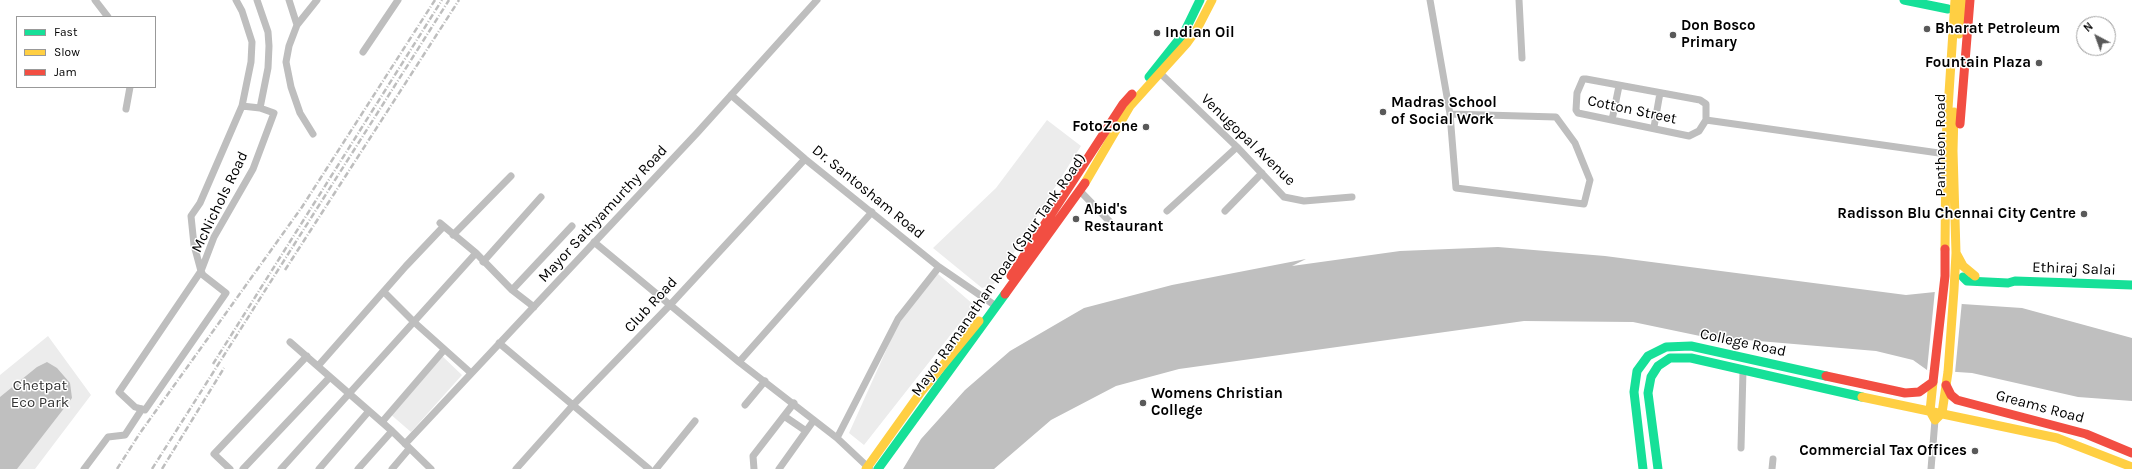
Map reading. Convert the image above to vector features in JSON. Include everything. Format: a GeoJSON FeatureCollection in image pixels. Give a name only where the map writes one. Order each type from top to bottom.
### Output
{"type":"FeatureCollection","features":[{"type":"Feature","properties":{"kind":"main road","name":"Mayor Ramanathan Road (Spur Tank Road)"},"geometry":{"type":"LineString","coordinates":[[868,468],[920,392],[993,304],[1123,104],[1155,70],[1184,33],[1200,0]]}},
{"type":"Feature","properties":{"kind":"main road","name":"Mayor Ramanathan Road (Spur Tank Road)"},"geometry":{"type":"LineString","coordinates":[[878,469],[1080,190],[1130,106],[1161,74],[1197,29],[1212,0]]}},
{"type":"Feature","properties":{"kind":"main road"},"geometry":{"type":"LineString","coordinates":[[1904,0],[1949,5],[1941,143],[1948,152]]}},
{"type":"Feature","properties":{"kind":"main road"},"geometry":{"type":"LineString","coordinates":[[1930,411],[1945,276],[1948,152],[1950,140],[1955,0]]}},
{"type":"Feature","properties":{"kind":"main road","name":"Pantheon Road"},"geometry":{"type":"LineString","coordinates":[[1950,140],[1962,0]]}},
{"type":"Feature","properties":{"kind":"main road"},"geometry":{"type":"LineString","coordinates":[[1948,152],[1959,139],[1970,0]]}},
{"type":"Feature","properties":{"kind":"main road","name":"Pantheon Road"},"geometry":{"type":"LineString","coordinates":[[1938,416],[1948,372],[1954,290],[1959,277],[1948,152]]}},
{"type":"Feature","properties":{"kind":"main road"},"geometry":{"type":"LineString","coordinates":[[1956,253],[1963,266],[1975,276]]}},
{"type":"Feature","properties":{"kind":"main road","name":"Ethiraj Salai"},"geometry":{"type":"LineString","coordinates":[[1945,276],[2009,278],[2016,281]]}},
{"type":"Feature","properties":{"kind":"main road","name":"Ethiraj Salai"},"geometry":{"type":"LineString","coordinates":[[1959,277],[1967,281],[2008,283],[2016,281],[2132,285]]}},
{"type":"Feature","properties":{"kind":"main road","name":"College Road"},"geometry":{"type":"LineString","coordinates":[[1643,469],[1634,392],[1637,371],[1648,356],[1666,347],[1691,346],[1905,393],[1919,392],[1933,382]]}},
{"type":"Feature","properties":{"kind":"main road","name":"College Road"},"geometry":{"type":"LineString","coordinates":[[1658,469],[1648,393],[1651,377],[1658,366],[1670,358],[1691,358],[1930,411],[1938,416]]}},
{"type":"Feature","properties":{"kind":"main road","name":"Greams Road"},"geometry":{"type":"LineString","coordinates":[[1946,385],[1951,395],[1957,400],[2086,434],[2132,453]]}},
{"type":"Feature","properties":{"kind":"main road","name":"Greams Road"},"geometry":{"type":"LineString","coordinates":[[1938,416],[2057,438],[2132,467]]}},
{"type":"Feature","properties":{"kind":"street"},"geometry":{"type":"LineString","coordinates":[[95,0],[107,16]]}},
{"type":"Feature","properties":{"kind":"street"},"geometry":{"type":"LineString","coordinates":[[84,469],[108,437],[125,435],[139,408],[119,392],[201,271],[194,245],[191,216],[200,203],[242,106],[251,62],[252,42],[247,24],[236,0]]}},
{"type":"Feature","properties":{"kind":"street"},"geometry":{"type":"LineString","coordinates":[[242,106],[260,108],[268,68],[268,32],[257,0]]}},
{"type":"Feature","properties":{"kind":"street"},"geometry":{"type":"LineString","coordinates":[[289,0],[297,24]]}},
{"type":"Feature","properties":{"kind":"street"},"geometry":{"type":"LineString","coordinates":[[313,134],[300,113],[290,87],[286,62],[289,46],[297,24],[316,0]]}},
{"type":"Feature","properties":{"kind":"street"},"geometry":{"type":"LineString","coordinates":[[364,52],[398,0]]}},
{"type":"Feature","properties":{"kind":"street","name":"Mayor Sathyamurthy Road"},"geometry":{"type":"LineString","coordinates":[[392,469],[407,447],[499,343],[731,95],[817,0]]}},
{"type":"Feature","properties":{"kind":"street"},"geometry":{"type":"LineString","coordinates":[[1430,0],[1450,114],[1456,188],[1584,204],[1590,180],[1575,143],[1556,118],[1450,114]]}},
{"type":"Feature","properties":{"kind":"street"},"geometry":{"type":"LineString","coordinates":[[1519,0],[1522,58]]}},
{"type":"Feature","properties":{"kind":"street","name":"Venugopal Avenue"},"geometry":{"type":"LineString","coordinates":[[1161,74],[1237,147],[1284,196],[1304,201],[1352,197]]}},
{"type":"Feature","properties":{"kind":"street","name":"Cotton Street"},"geometry":{"type":"LineString","coordinates":[[1583,79],[1660,94],[1703,101],[1706,104],[1706,120],[1700,131],[1692,136],[1654,127],[1578,113],[1576,110],[1577,93],[1583,79]]}},
{"type":"Feature","properties":{"kind":"street"},"geometry":{"type":"LineString","coordinates":[[1612,120],[1619,86]]}},
{"type":"Feature","properties":{"kind":"street"},"geometry":{"type":"LineString","coordinates":[[126,109],[130,88]]}},
{"type":"Feature","properties":{"kind":"street"},"geometry":{"type":"LineString","coordinates":[[1654,127],[1660,94]]}},
{"type":"Feature","properties":{"kind":"street","name":"Dr. Santosham Road"},"geometry":{"type":"LineString","coordinates":[[731,95],[804,159],[939,267],[993,304]]}},
{"type":"Feature","properties":{"kind":"street","name":"McNichols Road"},"geometry":{"type":"LineString","coordinates":[[139,408],[145,410],[226,294],[203,275],[201,271],[214,237],[253,169],[274,113],[260,108]]}},
{"type":"Feature","properties":{"kind":"street"},"geometry":{"type":"LineString","coordinates":[[1706,120],[1948,152]]}},
{"type":"Feature","properties":{"kind":"street"},"geometry":{"type":"LineString","coordinates":[[1167,212],[1237,147]]}},
{"type":"Feature","properties":{"kind":"street","name":"Club Road"},"geometry":{"type":"LineString","coordinates":[[516,469],[574,404],[670,304],[804,159]]}},
{"type":"Feature","properties":{"kind":"street"},"geometry":{"type":"LineString","coordinates":[[1225,211],[1262,173]]}},
{"type":"Feature","properties":{"kind":"street"},"geometry":{"type":"LineString","coordinates":[[453,235],[511,176]]}},
{"type":"Feature","properties":{"kind":"street"},"geometry":{"type":"LineString","coordinates":[[1080,190],[1111,223]]}},
{"type":"Feature","properties":{"kind":"street"},"geometry":{"type":"LineString","coordinates":[[483,262],[541,197]]}},
{"type":"Feature","properties":{"kind":"street"},"geometry":{"type":"LineString","coordinates":[[739,362],[872,212]]}},
{"type":"Feature","properties":{"kind":"street"},"geometry":{"type":"LineString","coordinates":[[318,366],[441,225],[476,254],[512,290],[534,307]]}},
{"type":"Feature","properties":{"kind":"street"},"geometry":{"type":"LineString","coordinates":[[512,290],[572,226]]}},
{"type":"Feature","properties":{"kind":"street"},"geometry":{"type":"LineString","coordinates":[[594,242],[739,362],[794,403],[837,438],[868,468]]}},
{"type":"Feature","properties":{"kind":"street"},"geometry":{"type":"LineString","coordinates":[[281,469],[348,392],[476,254]]}},
{"type":"Feature","properties":{"kind":"street"},"geometry":{"type":"LineString","coordinates":[[837,438],[898,319],[939,267]]}},
{"type":"Feature","properties":{"kind":"street"},"geometry":{"type":"LineString","coordinates":[[384,292],[414,322],[471,374]]}},
{"type":"Feature","properties":{"kind":"street"},"geometry":{"type":"LineString","coordinates":[[290,342],[392,431],[431,469]]}},
{"type":"Feature","properties":{"kind":"street"},"geometry":{"type":"LineString","coordinates":[[499,343],[574,404],[638,466],[649,469]]}},
{"type":"Feature","properties":{"kind":"street"},"geometry":{"type":"LineString","coordinates":[[382,422],[444,350]]}},
{"type":"Feature","properties":{"kind":"street"},"geometry":{"type":"LineString","coordinates":[[230,469],[214,454],[307,356]]}},
{"type":"Feature","properties":{"kind":"street"},"geometry":{"type":"LineString","coordinates":[[1741,448],[1743,370]]}},
{"type":"Feature","properties":{"kind":"street"},"geometry":{"type":"LineString","coordinates":[[243,469],[330,377]]}},
{"type":"Feature","properties":{"kind":"street"},"geometry":{"type":"LineString","coordinates":[[745,405],[765,381]]}},
{"type":"Feature","properties":{"kind":"street"},"geometry":{"type":"LineString","coordinates":[[754,469],[753,456],[794,403]]}},
{"type":"Feature","properties":{"kind":"street"},"geometry":{"type":"LineString","coordinates":[[319,469],[369,411]]}},
{"type":"Feature","properties":{"kind":"street"},"geometry":{"type":"LineString","coordinates":[[784,416],[806,431]]}},
{"type":"Feature","properties":{"kind":"street"},"geometry":{"type":"LineString","coordinates":[[1931,469],[1938,416]]}},
{"type":"Feature","properties":{"kind":"street"},"geometry":{"type":"LineString","coordinates":[[779,469],[814,420]]}},
{"type":"Feature","properties":{"kind":"street"},"geometry":{"type":"LineString","coordinates":[[656,469],[695,421]]}},
{"type":"Feature","properties":{"kind":"street"},"geometry":{"type":"LineString","coordinates":[[358,469],[392,431]]}},
{"type":"Feature","properties":{"kind":"street"},"geometry":{"type":"LineString","coordinates":[[1772,469],[1773,459]]}},
{"type":"Feature","properties":{"kind":"green space"},"geometry":{"type":"Polygon","coordinates":[[[1047,120],[1081,146],[994,284],[982,288],[933,248],[996,188],[1047,120]]]}},
{"type":"Feature","properties":{"kind":"green space"},"geometry":{"type":"Polygon","coordinates":[[[938,274],[974,305],[864,445],[849,433],[902,315],[938,274]]]}},
{"type":"Feature","properties":{"kind":"green space","name":"Chetpat Eco Park"},"geometry":{"type":"Polygon","coordinates":[[[48,336],[91,395],[35,469],[0,469],[0,375],[48,336]]]}},
{"type":"Feature","properties":{"kind":"green space"},"geometry":{"type":"Polygon","coordinates":[[[440,354],[462,375],[411,432],[389,413],[440,354]]]}},
{"type":"Feature","properties":{"kind":"shaded area"},"geometry":{"type":"Polygon","coordinates":[[[1498,247],[1605,256],[1906,295],[1935,292],[1962,304],[2022,308],[2132,338],[2132,401],[2078,397],[1972,373],[1927,370],[1913,360],[1876,351],[1700,336],[1633,322],[1524,321],[1179,369],[1116,386],[1051,420],[994,469],[903,469],[921,439],[965,390],[1010,351],[1084,308],[1172,285],[1306,259],[1292,266],[1400,251],[1498,247]]]}},
{"type":"Feature","properties":{"kind":"shaded area","name":"Chetpat Eco Park"},"geometry":{"type":"Polygon","coordinates":[[[47,362],[57,368],[70,383],[72,398],[17,469],[0,469],[0,397],[37,367],[47,362]]]}},
{"type":"Feature","properties":{"kind":"pier"},"geometry":{"type":"Polygon","coordinates":[[[1935,290],[1962,301],[1955,373],[1927,370],[1935,290]]]}},
{"type":"Feature","properties":{"kind":"railway"},"geometry":{"type":"LineString","coordinates":[[117,469],[140,433],[302,207],[435,0]]}},
{"type":"Feature","properties":{"kind":"railway"},"geometry":{"type":"LineString","coordinates":[[213,364],[442,0]]}},
{"type":"Feature","properties":{"kind":"railway"},"geometry":{"type":"LineString","coordinates":[[152,469],[449,0]]}},
{"type":"Feature","properties":{"kind":"railway"},"geometry":{"type":"LineString","coordinates":[[285,270],[459,0]]}},
{"type":"Feature","properties":{"kind":"railway"},"geometry":{"type":"LineString","coordinates":[[162,469],[224,368]]}},
{"type":"Feature","properties":{"kind":"traffic: fast"},"geometry":{"type":"LineString","coordinates":[[1149,77],[1184,33],[1200,0]]}},
{"type":"Feature","properties":{"kind":"traffic: fast"},"geometry":{"type":"LineString","coordinates":[[1904,0],[1948,9]]}},
{"type":"Feature","properties":{"kind":"traffic: fast"},"geometry":{"type":"LineString","coordinates":[[1963,277],[1967,281],[2008,283],[2015,281],[2132,285]]}},
{"type":"Feature","properties":{"kind":"traffic: fast"},"geometry":{"type":"LineString","coordinates":[[878,469],[1005,294]]}},
{"type":"Feature","properties":{"kind":"traffic: fast"},"geometry":{"type":"LineString","coordinates":[[1643,469],[1634,392],[1637,371],[1648,356],[1666,347],[1691,346],[1826,376]]}},
{"type":"Feature","properties":{"kind":"traffic: fast"},"geometry":{"type":"LineString","coordinates":[[1658,469],[1648,393],[1651,377],[1658,366],[1670,358],[1691,358],[1862,397]]}},
{"type":"Feature","properties":{"kind":"traffic: slow"},"geometry":{"type":"LineString","coordinates":[[1085,183],[1130,106],[1187,43],[1197,29],[1212,0]]}},
{"type":"Feature","properties":{"kind":"traffic: slow"},"geometry":{"type":"LineString","coordinates":[[1945,249],[1946,140],[1955,0]]}},
{"type":"Feature","properties":{"kind":"traffic: slow"},"geometry":{"type":"LineString","coordinates":[[1959,34],[1962,0]]}},
{"type":"Feature","properties":{"kind":"traffic: slow"},"geometry":{"type":"LineString","coordinates":[[1933,382],[1930,411],[1935,420],[1942,413],[1948,372],[1954,290],[1956,253],[1953,151],[1954,112]]}},
{"type":"Feature","properties":{"kind":"traffic: slow"},"geometry":{"type":"LineString","coordinates":[[1956,253],[1963,266],[1975,276]]}},
{"type":"Feature","properties":{"kind":"traffic: slow"},"geometry":{"type":"LineString","coordinates":[[866,469],[921,392],[979,321]]}},
{"type":"Feature","properties":{"kind":"traffic: slow"},"geometry":{"type":"LineString","coordinates":[[1862,397],[2057,438],[2132,467]]}},
{"type":"Feature","properties":{"kind":"traffic: jam"},"geometry":{"type":"LineString","coordinates":[[1960,124],[1970,0]]}},
{"type":"Feature","properties":{"kind":"traffic: jam"},"geometry":{"type":"LineString","coordinates":[[1011,276],[1123,104],[1132,94]]}},
{"type":"Feature","properties":{"kind":"traffic: jam"},"geometry":{"type":"LineString","coordinates":[[1005,294],[1085,183]]}},
{"type":"Feature","properties":{"kind":"traffic: jam"},"geometry":{"type":"LineString","coordinates":[[1826,376],[1905,393],[1919,392],[1933,382],[1945,276],[1945,249]]}},
{"type":"Feature","properties":{"kind":"traffic: jam"},"geometry":{"type":"LineString","coordinates":[[1946,385],[1951,395],[1957,400],[2086,434],[2132,453]]}},
{"type":"Feature","properties":{"kind":"place","name":"Bharat Petroleum"},"geometry":{"type":"Point","coordinates":[1927,29]}},
{"type":"Feature","properties":{"kind":"place","name":"Indian Oil"},"geometry":{"type":"Point","coordinates":[1157,33]}},
{"type":"Feature","properties":{"kind":"place","name":"Don Bosco Primary"},"geometry":{"type":"Point","coordinates":[1673,35]}},
{"type":"Feature","properties":{"kind":"place","name":"Fountain Plaza"},"geometry":{"type":"Point","coordinates":[2039,63]}},
{"type":"Feature","properties":{"kind":"place","name":"Madras School of Social Work"},"geometry":{"type":"Point","coordinates":[1383,112]}},
{"type":"Feature","properties":{"kind":"place","name":"FotoZone"},"geometry":{"type":"Point","coordinates":[1146,127]}},
{"type":"Feature","properties":{"kind":"place","name":"Radisson Blu Chennai City Centre"},"geometry":{"type":"Point","coordinates":[2084,214]}},
{"type":"Feature","properties":{"kind":"place","name":"Abid's Restaurant"},"geometry":{"type":"Point","coordinates":[1076,219]}},
{"type":"Feature","properties":{"kind":"place","name":"Womens Christian College"},"geometry":{"type":"Point","coordinates":[1143,403]}},
{"type":"Feature","properties":{"kind":"place","name":"Commercial Tax Offices"},"geometry":{"type":"Point","coordinates":[1975,451]}}]}
